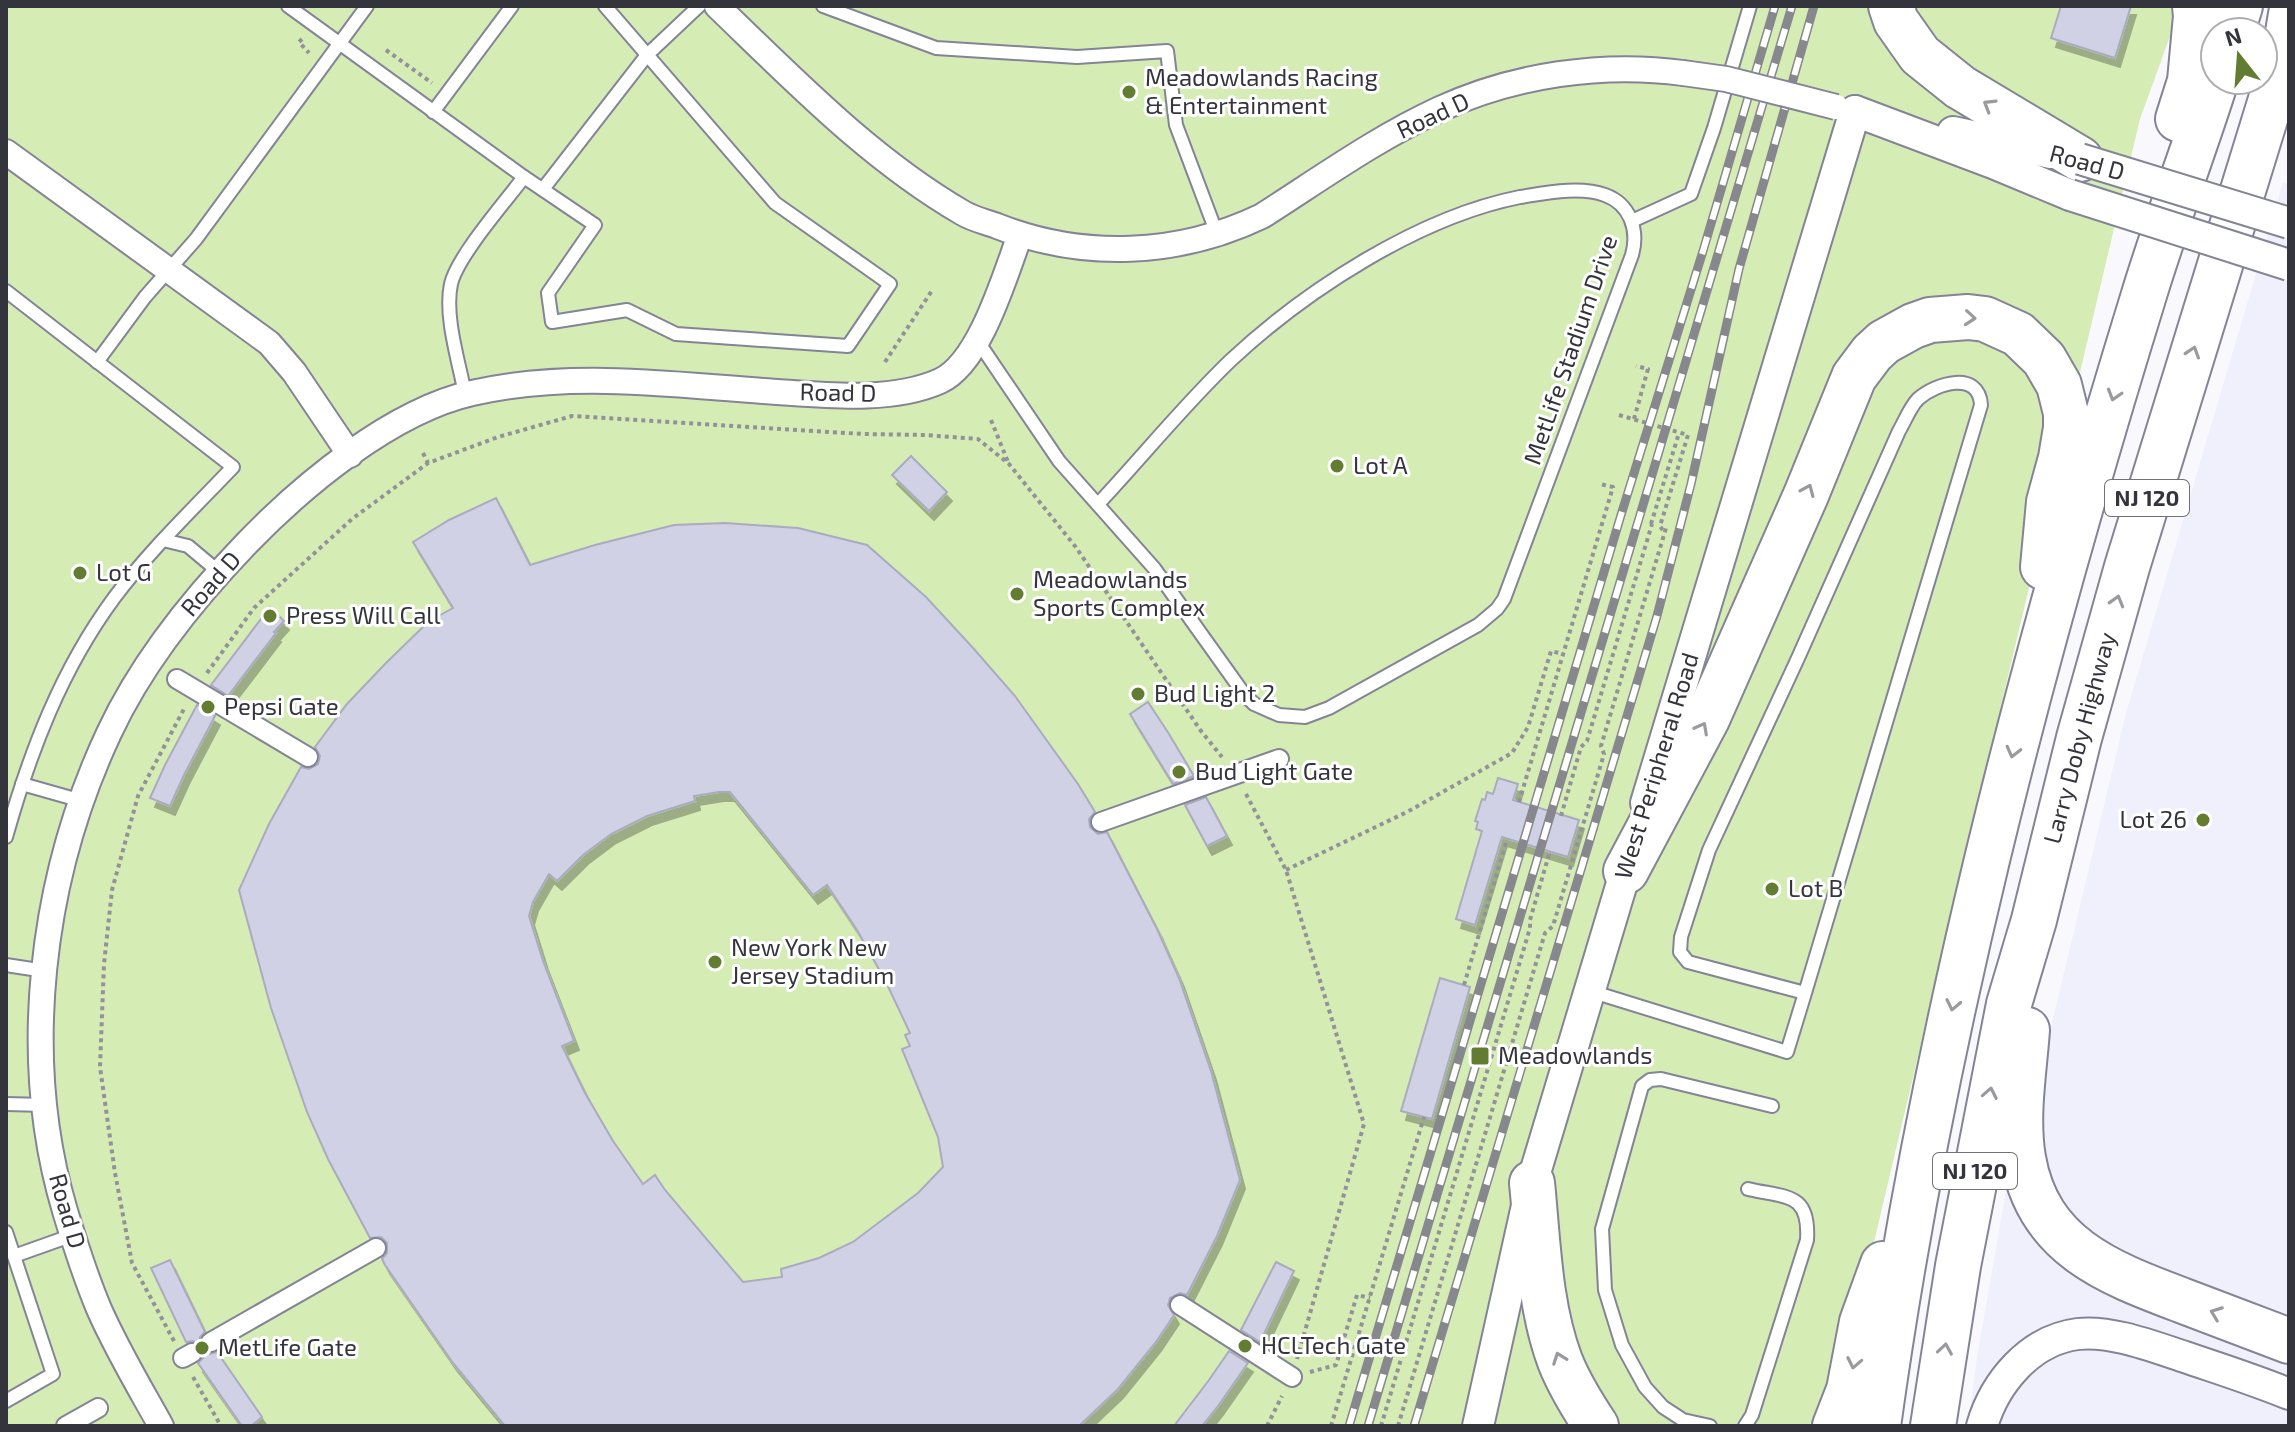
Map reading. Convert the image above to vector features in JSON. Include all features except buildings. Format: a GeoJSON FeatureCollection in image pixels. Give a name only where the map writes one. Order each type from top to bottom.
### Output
{"type":"FeatureCollection","features":[{"type":"Feature","properties":{"kind":"highway"},"geometry":{"type":"LineString","coordinates":[[1891,6],[1896,21],[1920,55],[2075,177]]}},
{"type":"Feature","properties":{"kind":"highway"},"geometry":{"type":"LineString","coordinates":[[2144,294],[2169,145],[2190,81],[2195,6]]}},
{"type":"Feature","properties":{"kind":"highway","name":"Larry Doby Highway"},"geometry":{"type":"LineString","coordinates":[[1933,1426],[1958,1266],[2009,1004],[2034,920],[2122,581],[2283,74]]}},
{"type":"Feature","properties":{"kind":"highway","name":"NJ 120"},"geometry":{"type":"LineString","coordinates":[[1878,1426],[1923,1156],[1959,979],[2032,677],[2144,294],[2211,96]]}},
{"type":"Feature","properties":{"kind":"highway"},"geometry":{"type":"LineString","coordinates":[[1626,871],[1707,719],[1806,495],[1854,377],[1884,342],[1930,320],[1985,319],[2018,334],[2044,359],[2063,398],[2066,428],[2049,502],[2032,677]]}},
{"type":"Feature","properties":{"kind":"highway"},"geometry":{"type":"LineString","coordinates":[[2034,920],[2021,1140],[2026,1173],[2045,1215],[2064,1239],[2105,1269],[2289,1341]]}},
{"type":"Feature","properties":{"kind":"highway"},"geometry":{"type":"LineString","coordinates":[[1835,1426],[1849,1390],[1862,1322],[1923,1156]]}},
{"type":"Feature","properties":{"kind":"highway"},"geometry":{"type":"LineString","coordinates":[[1532,1183],[1551,1332],[1576,1395],[1596,1426]]}},
{"type":"Feature","properties":{"kind":"main road"},"geometry":{"type":"LineString","coordinates":[[2283,74],[2289,8]]}},
{"type":"Feature","properties":{"kind":"street"},"geometry":{"type":"LineString","coordinates":[[717,6],[824,109],[878,155],[965,214],[1020,235]]}},
{"type":"Feature","properties":{"kind":"street","name":"Road D"},"geometry":{"type":"LineString","coordinates":[[161,1426],[100,1310],[73,1235],[54,1168],[45,1105],[41,1032],[45,971],[70,835],[108,734],[135,686],[172,631],[219,572],[276,514],[350,455],[405,419],[444,400],[465,394],[552,380],[602,379],[820,395],[888,393],[930,385],[946,379],[962,364],[977,340],[1020,235],[1086,248],[1119,249],[1184,242],[1217,234],[1262,216],[1412,123],[1439,110],[1496,88],[1581,72],[1637,68],[1726,79],[1845,109],[2075,177],[2289,223]]}},
{"type":"Feature","properties":{"kind":"street","name":"West Peripheral Road"},"geometry":{"type":"LineString","coordinates":[[1478,1426],[1532,1183],[1626,871],[1845,109]]}},
{"type":"Feature","properties":{"kind":"street"},"geometry":{"type":"LineString","coordinates":[[6,152],[269,343],[294,372],[350,455]]}},
{"type":"Feature","properties":{"kind":"street"},"geometry":{"type":"LineString","coordinates":[[2075,177],[2289,265]]}},
{"type":"Feature","properties":{"kind":"street"},"geometry":{"type":"LineString","coordinates":[[177,679],[308,757]]}},
{"type":"Feature","properties":{"kind":"street"},"geometry":{"type":"LineString","coordinates":[[1101,822],[1279,759]]}},
{"type":"Feature","properties":{"kind":"street"},"geometry":{"type":"LineString","coordinates":[[211,1342],[376,1248]]}},
{"type":"Feature","properties":{"kind":"street"},"geometry":{"type":"LineString","coordinates":[[1180,1305],[1292,1377]]}},
{"type":"Feature","properties":{"kind":"street"},"geometry":{"type":"LineString","coordinates":[[1982,1426],[1992,1399],[2021,1361],[2050,1342],[2080,1334],[2104,1335],[2156,1348],[2289,1394]]}},
{"type":"Feature","properties":{"kind":"street"},"geometry":{"type":"LineString","coordinates":[[66,1426],[98,1408]]}},
{"type":"Feature","properties":{"kind":"lane"},"geometry":{"type":"LineString","coordinates":[[288,6],[595,225],[548,293],[552,322],[627,310],[676,334],[848,346],[890,284],[775,203],[605,6]]}},
{"type":"Feature","properties":{"kind":"lane"},"geometry":{"type":"LineString","coordinates":[[97,362],[145,297],[196,239],[367,6]]}},
{"type":"Feature","properties":{"kind":"lane"},"geometry":{"type":"LineString","coordinates":[[433,112],[512,6]]}},
{"type":"Feature","properties":{"kind":"lane"},"geometry":{"type":"LineString","coordinates":[[543,189],[647,55],[699,6]]}},
{"type":"Feature","properties":{"kind":"lane"},"geometry":{"type":"LineString","coordinates":[[823,6],[936,48],[1077,57],[1167,51],[1176,125],[1217,234]]}},
{"type":"Feature","properties":{"kind":"lane"},"geometry":{"type":"LineString","coordinates":[[1632,221],[1691,194],[1750,6]]}},
{"type":"Feature","properties":{"kind":"lane"},"geometry":{"type":"LineString","coordinates":[[465,394],[451,320],[451,286],[458,267],[524,177]]}},
{"type":"Feature","properties":{"kind":"lane","name":"MetLife Stadium Drive"},"geometry":{"type":"LineString","coordinates":[[977,340],[1059,461],[1154,568],[1244,694],[1266,711],[1305,717],[1329,708],[1478,625],[1504,599],[1632,255],[1635,244],[1632,221],[1626,211],[1608,196],[1566,191],[1506,200],[1455,216],[1387,249],[1304,300],[1231,360],[1099,503]]}},
{"type":"Feature","properties":{"kind":"lane"},"geometry":{"type":"LineString","coordinates":[[6,291],[233,467],[163,540],[113,599],[74,661],[44,722],[6,837]]}},
{"type":"Feature","properties":{"kind":"lane"},"geometry":{"type":"LineString","coordinates":[[1590,991],[1787,1052],[1805,993],[1981,405],[1981,395],[1973,385],[1949,384],[1931,389],[1915,401],[1899,431],[1709,850],[1681,937],[1680,952],[1688,962],[1805,993]]}},
{"type":"Feature","properties":{"kind":"lane"},"geometry":{"type":"LineString","coordinates":[[163,540],[188,546],[219,572]]}},
{"type":"Feature","properties":{"kind":"lane"},"geometry":{"type":"LineString","coordinates":[[22,784],[82,801]]}},
{"type":"Feature","properties":{"kind":"lane"},"geometry":{"type":"LineString","coordinates":[[6,965],[45,971]]}},
{"type":"Feature","properties":{"kind":"lane"},"geometry":{"type":"LineString","coordinates":[[1710,1426],[1683,1420],[1663,1407],[1645,1387],[1634,1368],[1622,1345],[1605,1290],[1602,1229],[1642,1086],[1650,1080],[1661,1079],[1772,1106]]}},
{"type":"Feature","properties":{"kind":"lane"},"geometry":{"type":"LineString","coordinates":[[6,1104],[45,1105]]}},
{"type":"Feature","properties":{"kind":"lane"},"geometry":{"type":"LineString","coordinates":[[1745,1426],[1752,1415],[1807,1240],[1808,1222],[1805,1209],[1795,1200],[1748,1189]]}},
{"type":"Feature","properties":{"kind":"lane"},"geometry":{"type":"LineString","coordinates":[[6,1232],[53,1374],[6,1401]]}},
{"type":"Feature","properties":{"kind":"lane"},"geometry":{"type":"LineString","coordinates":[[14,1256],[73,1235]]}},
{"type":"Feature","properties":{"kind":"path"},"geometry":{"type":"LineString","coordinates":[[299,42],[314,55]]}},
{"type":"Feature","properties":{"kind":"path"},"geometry":{"type":"LineString","coordinates":[[386,50],[446,93]]}},
{"type":"Feature","properties":{"kind":"path"},"geometry":{"type":"LineString","coordinates":[[885,362],[933,289]]}},
{"type":"Feature","properties":{"kind":"path"},"geometry":{"type":"LineString","coordinates":[[1634,419],[1648,369],[1636,366]]}},
{"type":"Feature","properties":{"kind":"path"},"geometry":{"type":"LineString","coordinates":[[1596,751],[1601,746],[1665,531],[1660,526],[1688,435],[1619,415]]}},
{"type":"Feature","properties":{"kind":"path"},"geometry":{"type":"LineString","coordinates":[[221,1426],[187,1356],[132,1263],[100,1067],[104,964],[112,890],[138,796],[194,690],[254,608],[352,519],[428,463],[498,437],[572,416],[978,439],[1009,464],[1075,546],[1201,731],[1236,774],[1286,870],[1364,1124],[1292,1377],[1267,1426]]}},
{"type":"Feature","properties":{"kind":"path"},"geometry":{"type":"LineString","coordinates":[[991,420],[1009,464]]}},
{"type":"Feature","properties":{"kind":"path"},"geometry":{"type":"LineString","coordinates":[[1561,816],[1581,747],[1587,741],[1679,433]]}},
{"type":"Feature","properties":{"kind":"path"},"geometry":{"type":"LineString","coordinates":[[423,453],[428,463]]}},
{"type":"Feature","properties":{"kind":"path"},"geometry":{"type":"LineString","coordinates":[[1519,802],[1613,487],[1600,484]]}},
{"type":"Feature","properties":{"kind":"path"},"geometry":{"type":"LineString","coordinates":[[1286,870],[1407,812],[1512,753],[1528,727],[1551,651],[1563,654]]}},
{"type":"Feature","properties":{"kind":"path"},"geometry":{"type":"LineString","coordinates":[[1587,741],[1589,749]]}},
{"type":"Feature","properties":{"kind":"path"},"geometry":{"type":"LineString","coordinates":[[1545,933],[1553,926],[1579,840],[1604,754],[1601,746]]}},
{"type":"Feature","properties":{"kind":"path"},"geometry":{"type":"LineString","coordinates":[[1464,985],[1507,839]]}},
{"type":"Feature","properties":{"kind":"path"},"geometry":{"type":"LineString","coordinates":[[1381,1426],[1530,928],[1550,851]]}},
{"type":"Feature","properties":{"kind":"path"},"geometry":{"type":"LineString","coordinates":[[1530,928],[1538,922]]}},
{"type":"Feature","properties":{"kind":"path"},"geometry":{"type":"LineString","coordinates":[[1398,1426],[1545,933],[1545,924]]}},
{"type":"Feature","properties":{"kind":"path"},"geometry":{"type":"LineString","coordinates":[[1331,1426],[1424,1117]]}},
{"type":"Feature","properties":{"kind":"path"},"geometry":{"type":"LineString","coordinates":[[1292,1377],[1336,1365],[1357,1295],[1370,1298]]}},
{"type":"Feature","properties":{"kind":"shaded area","name":"Lot 26"},"geometry":{"type":"Polygon","coordinates":[[[2283,182],[2289,184],[2289,1426],[1968,1426],[2011,1162],[2040,1073],[2126,713],[2283,182]]]}},
{"type":"Feature","properties":{"kind":"green space","name":"Meadowlands Sports Complex"},"geometry":{"type":"Polygon","coordinates":[[[6,6],[2181,6],[2140,119],[1856,1318],[1841,1426],[6,1426],[6,6]]]}},
{"type":"Feature","properties":{"kind":"railway"},"geometry":{"type":"LineString","coordinates":[[1349,1426],[1775,6]]}},
{"type":"Feature","properties":{"kind":"railway"},"geometry":{"type":"LineString","coordinates":[[1368,1426],[1792,6]]}},
{"type":"Feature","properties":{"kind":"railway"},"geometry":{"type":"LineString","coordinates":[[1414,1426],[1657,616],[1691,484],[1739,269],[1814,6]]}},
{"type":"Feature","properties":{"kind":"place","name":"Meadowlands Racing & Entertainment"},"geometry":{"type":"Point","coordinates":[1129,92]}},
{"type":"Feature","properties":{"kind":"place","name":"Lot A"},"geometry":{"type":"Point","coordinates":[1337,466]}},
{"type":"Feature","properties":{"kind":"place","name":"Lot G"},"geometry":{"type":"Point","coordinates":[80,573]}},
{"type":"Feature","properties":{"kind":"place","name":"Meadowlands Sports Complex"},"geometry":{"type":"Point","coordinates":[1017,594]}},
{"type":"Feature","properties":{"kind":"place","name":"Press Will Call"},"geometry":{"type":"Point","coordinates":[270,616]}},
{"type":"Feature","properties":{"kind":"place","name":"Bud Light 2"},"geometry":{"type":"Point","coordinates":[1138,694]}},
{"type":"Feature","properties":{"kind":"place","name":"Pepsi Gate"},"geometry":{"type":"Point","coordinates":[208,707]}},
{"type":"Feature","properties":{"kind":"place","name":"Bud Light Gate"},"geometry":{"type":"Point","coordinates":[1179,772]}},
{"type":"Feature","properties":{"kind":"place","name":"Lot 26"},"geometry":{"type":"Point","coordinates":[2203,820]}},
{"type":"Feature","properties":{"kind":"place","name":"Lot B"},"geometry":{"type":"Point","coordinates":[1772,889]}},
{"type":"Feature","properties":{"kind":"place","name":"New York New Jersey Stadium"},"geometry":{"type":"Point","coordinates":[715,962]}},
{"type":"Feature","properties":{"kind":"place","name":"Meadowlands"},"geometry":{"type":"Point","coordinates":[1480,1056]}},
{"type":"Feature","properties":{"kind":"place","name":"HCLTech Gate"},"geometry":{"type":"Point","coordinates":[1245,1346]}},
{"type":"Feature","properties":{"kind":"place","name":"MetLife Gate"},"geometry":{"type":"Point","coordinates":[202,1348]}}]}
